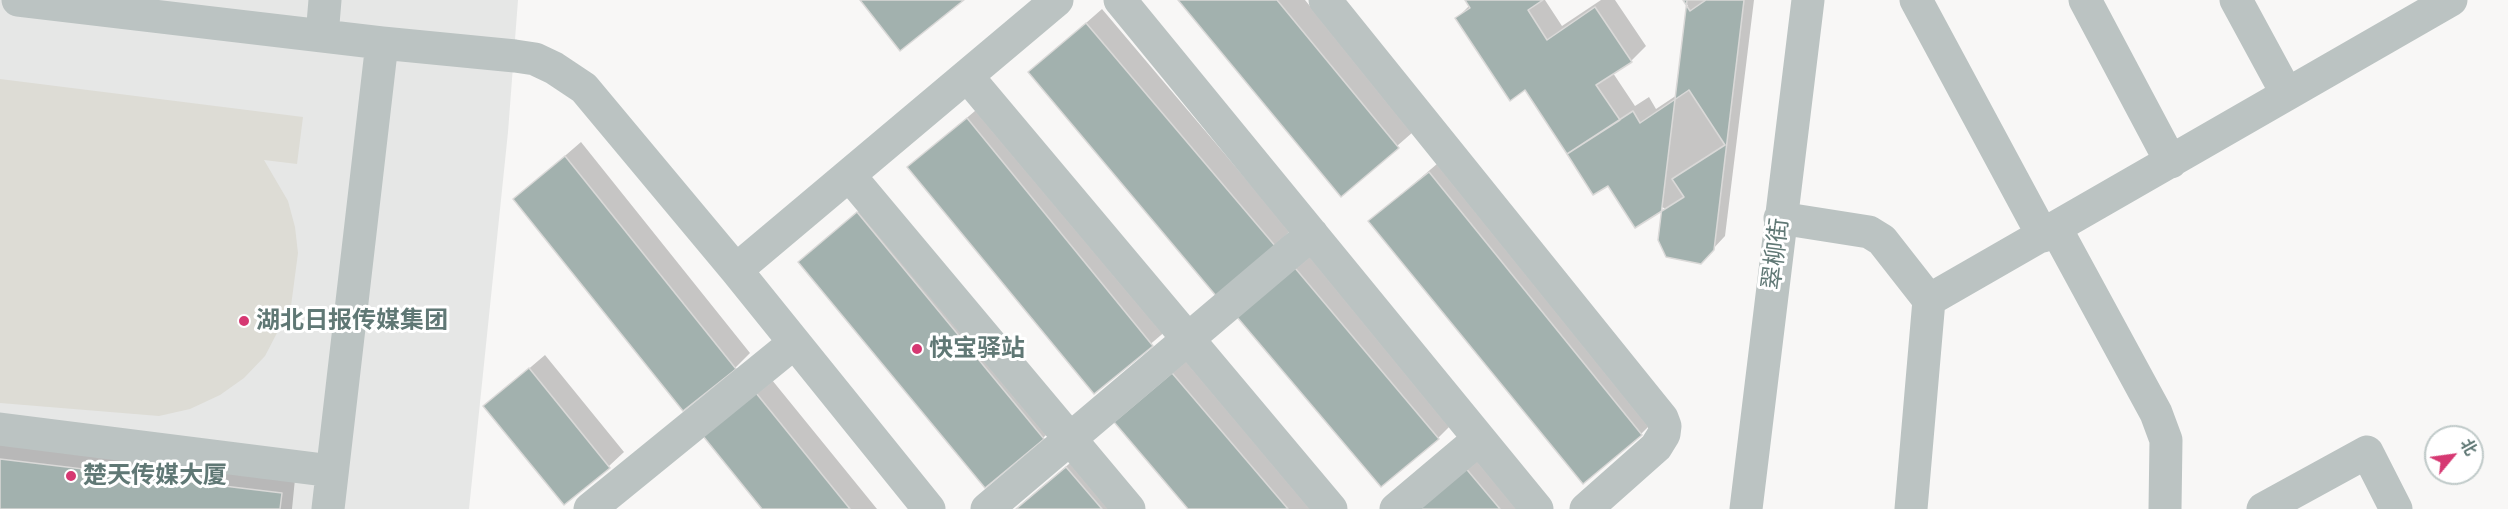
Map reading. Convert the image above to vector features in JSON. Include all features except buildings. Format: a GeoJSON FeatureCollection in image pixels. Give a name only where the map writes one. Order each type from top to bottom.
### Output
{"type":"FeatureCollection","features":[{"type":"Feature","properties":{"kind":"street"},"geometry":{"type":"LineString","coordinates":[[18,0],[382,43],[515,56],[536,59],[554,68],[584,88],[736,270],[928,509]]}},
{"type":"Feature","properties":{"kind":"street"},"geometry":{"type":"LineString","coordinates":[[322,36],[325,0]]}},
{"type":"Feature","properties":{"kind":"street"},"geometry":{"type":"LineString","coordinates":[[736,270],[1057,0]]}},
{"type":"Feature","properties":{"kind":"street"},"geometry":{"type":"LineString","coordinates":[[1120,0],[1537,509]]}},
{"type":"Feature","properties":{"kind":"street"},"geometry":{"type":"LineString","coordinates":[[1325,0],[1662,418],[1665,426],[1661,442],[1586,509]]}},
{"type":"Feature","properties":{"kind":"street","name":"翠柳街"},"geometry":{"type":"LineString","coordinates":[[1746,509],[1808,0]]}},
{"type":"Feature","properties":{"kind":"street"},"geometry":{"type":"LineString","coordinates":[[1916,0],[2156,413],[2166,440],[2165,509]]}},
{"type":"Feature","properties":{"kind":"street"},"geometry":{"type":"LineString","coordinates":[[2085,0],[2171,162]]}},
{"type":"Feature","properties":{"kind":"street"},"geometry":{"type":"LineString","coordinates":[[2236,0],[2287,94]]}},
{"type":"Feature","properties":{"kind":"street"},"geometry":{"type":"LineString","coordinates":[[1929,300],[2171,162],[2438,3]]}},
{"type":"Feature","properties":{"kind":"street"},"geometry":{"type":"LineString","coordinates":[[328,509],[382,43]]}},
{"type":"Feature","properties":{"kind":"street"},"geometry":{"type":"LineString","coordinates":[[967,76],[1331,509]]}},
{"type":"Feature","properties":{"kind":"street"},"geometry":{"type":"LineString","coordinates":[[849,175],[1130,509]]}},
{"type":"Feature","properties":{"kind":"street"},"geometry":{"type":"LineString","coordinates":[[1780,218],[1869,232],[1882,240],[1929,300],[1911,509]]}},
{"type":"Feature","properties":{"kind":"street"},"geometry":{"type":"LineString","coordinates":[[987,509],[1312,234]]}},
{"type":"Feature","properties":{"kind":"street"},"geometry":{"type":"LineString","coordinates":[[590,509],[794,343]]}},
{"type":"Feature","properties":{"kind":"street"},"geometry":{"type":"LineString","coordinates":[[0,429],[332,471]]}},
{"type":"Feature","properties":{"kind":"street"},"geometry":{"type":"LineString","coordinates":[[1396,509],[1479,439]]}},
{"type":"Feature","properties":{"kind":"street"},"geometry":{"type":"LineString","coordinates":[[2263,509],[2367,452],[2396,509]]}},
{"type":"Feature","properties":{"kind":"shaded area","name":"湖北日报传媒集团"},"geometry":{"type":"Polygon","coordinates":[[[0,0],[518,0],[508,132],[469,509],[0,509],[0,0]]]}},
{"type":"Feature","properties":{"kind":"shaded area"},"geometry":{"type":"Polygon","coordinates":[[[0,79],[303,117],[297,164],[264,160],[288,201],[295,227],[298,253],[291,306],[265,356],[244,378],[220,395],[190,409],[159,416],[0,403],[0,79]]]}},
{"type":"Feature","properties":{"kind":"place","name":"湖北日报传媒集团"},"geometry":{"type":"Point","coordinates":[244,321]}},
{"type":"Feature","properties":{"kind":"place","name":"快宝驿站"},"geometry":{"type":"Point","coordinates":[917,349]}},
{"type":"Feature","properties":{"kind":"place","name":"楚天传媒大厦"},"geometry":{"type":"Point","coordinates":[71,476]}}]}
